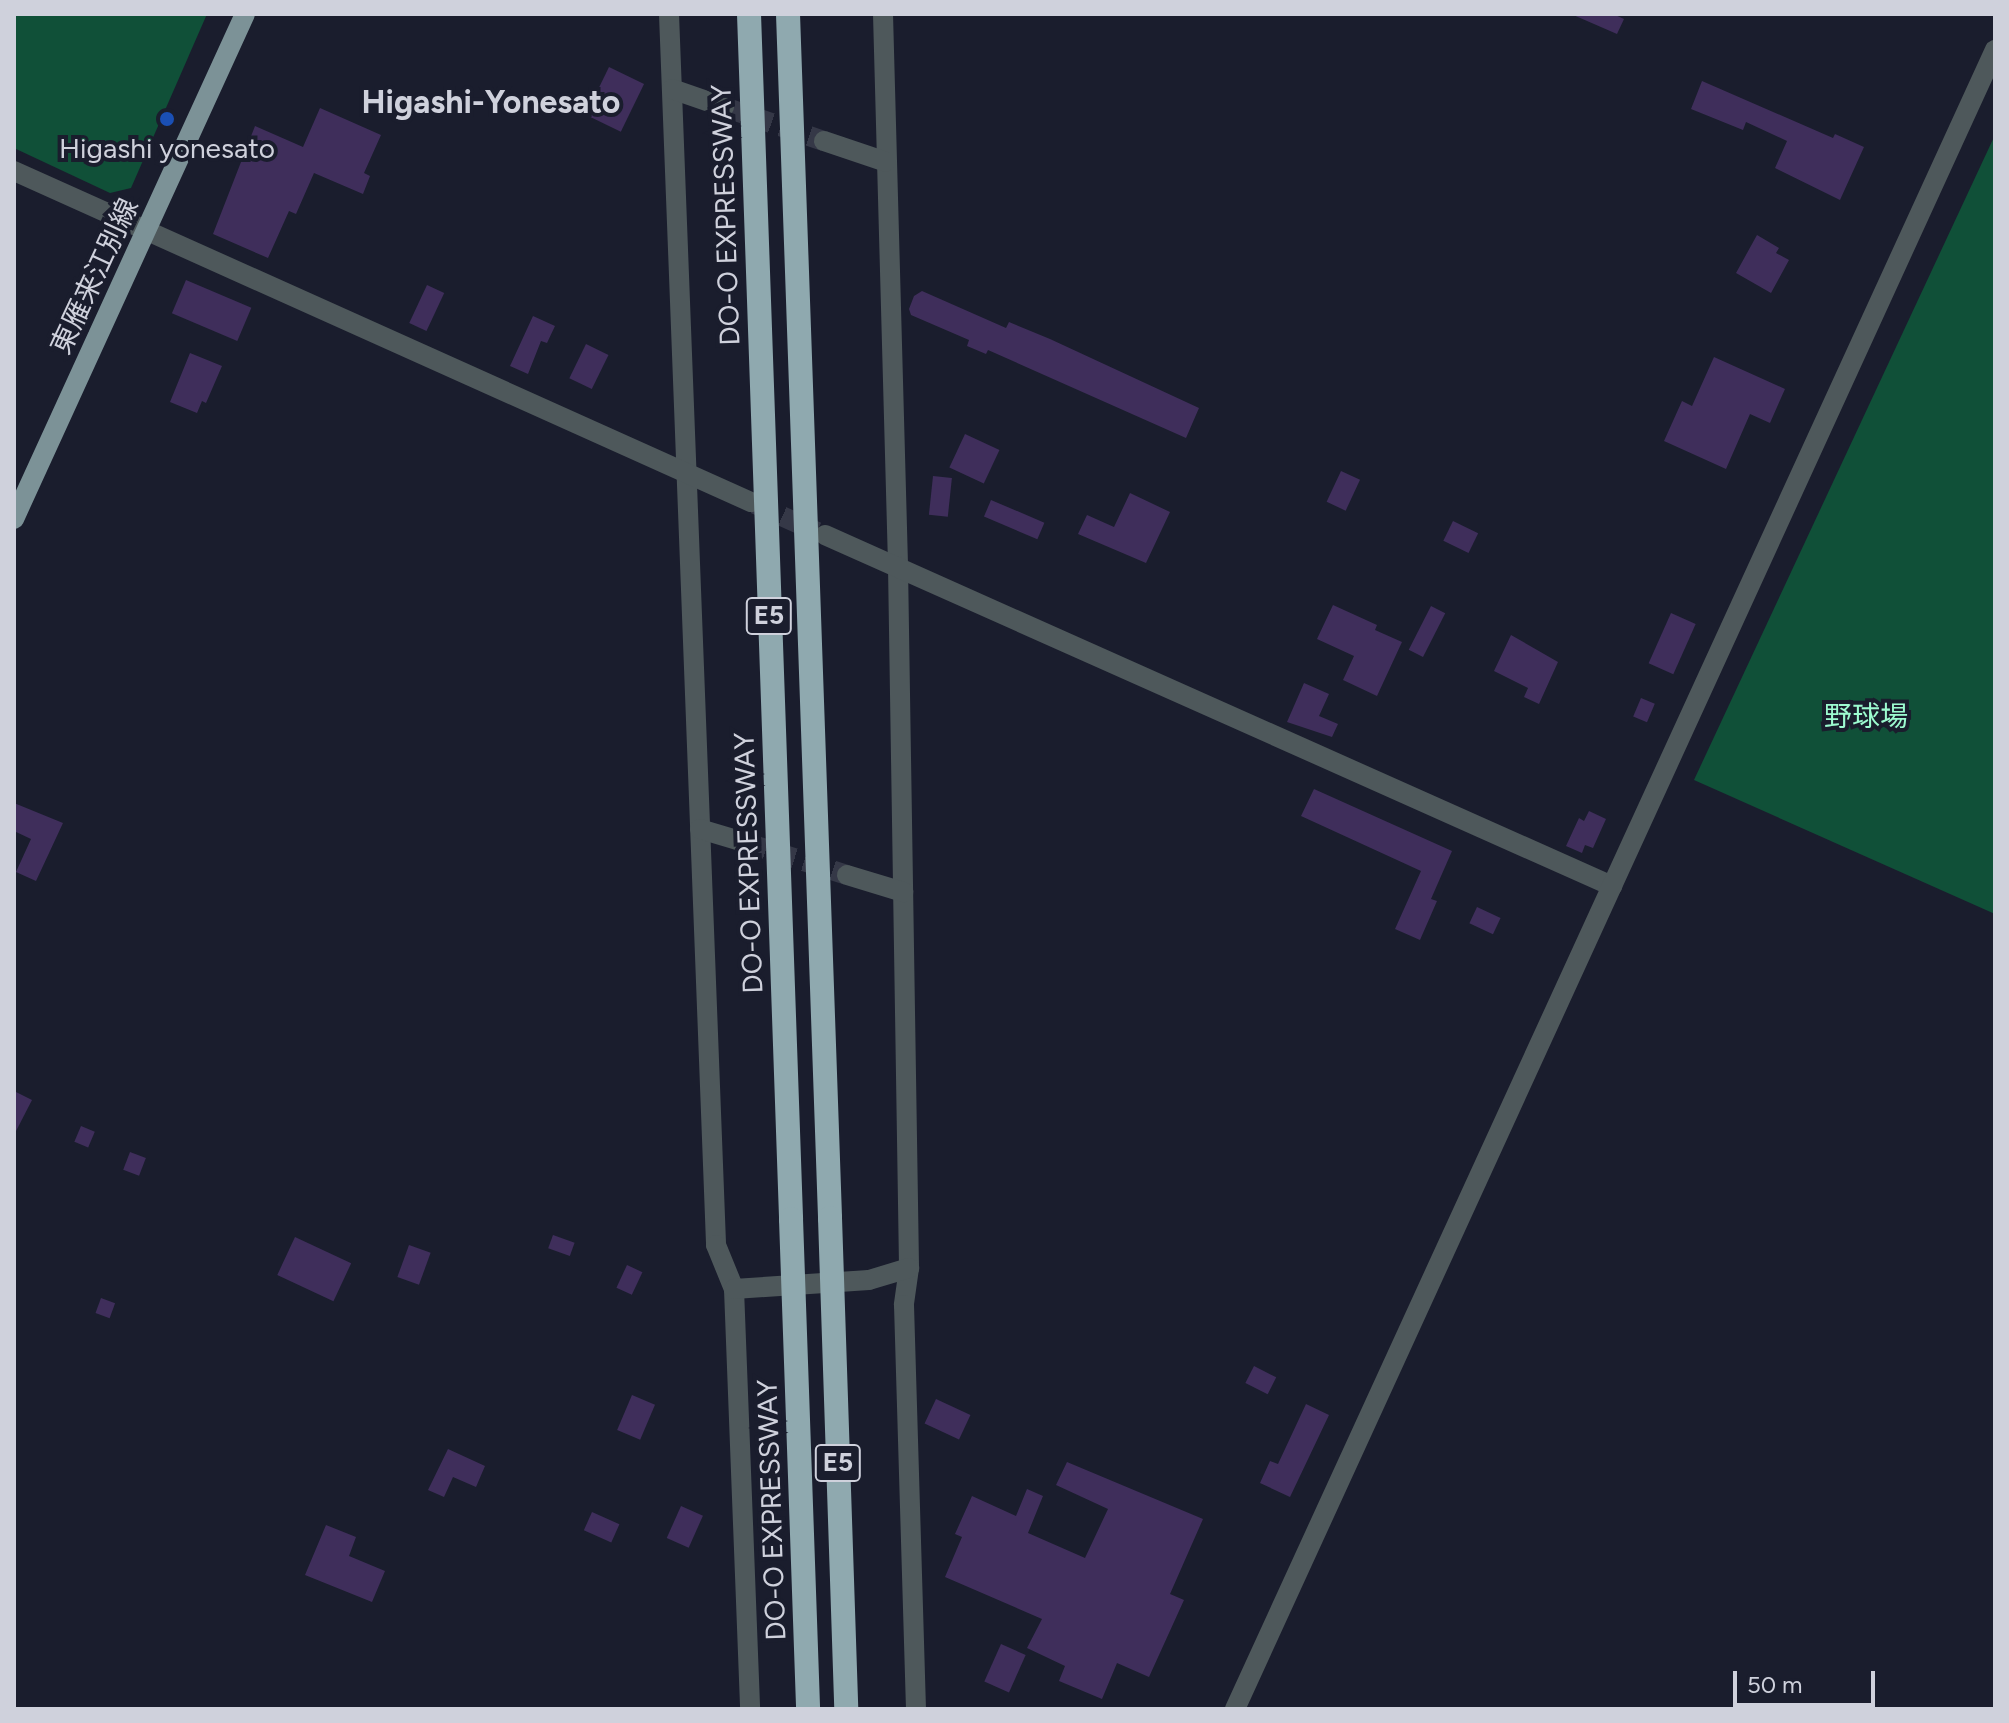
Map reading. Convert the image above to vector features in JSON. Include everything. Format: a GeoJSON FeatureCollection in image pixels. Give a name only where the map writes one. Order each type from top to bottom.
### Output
{"type":"FeatureCollection","features":[{"type":"Feature","properties":{"kind":"highway","name":"DO-O EXPRESSWAY"},"geometry":{"type":"LineString","coordinates":[[749,14],[808,1709]]}},
{"type":"Feature","properties":{"kind":"highway","name":"E5"},"geometry":{"type":"LineString","coordinates":[[788,14],[846,1709]]}},
{"type":"Feature","properties":{"kind":"main road","name":"東雁来江別線"},"geometry":{"type":"LineString","coordinates":[[14,519],[245,14]]}},
{"type":"Feature","properties":{"kind":"street"},"geometry":{"type":"LineString","coordinates":[[669,14],[716,1245],[734,1289],[750,1709]]}},
{"type":"Feature","properties":{"kind":"street"},"geometry":{"type":"LineString","coordinates":[[883,14],[898,566],[909,1268],[904,1305],[916,1709]]}},
{"type":"Feature","properties":{"kind":"street"},"geometry":{"type":"LineString","coordinates":[[1235,1709],[1995,50]]}},
{"type":"Feature","properties":{"kind":"street"},"geometry":{"type":"LineString","coordinates":[[672,89],[724,107]]}},
{"type":"Feature","properties":{"kind":"street"},"geometry":{"type":"LineString","coordinates":[[824,141],[886,162]]}},
{"type":"Feature","properties":{"kind":"street"},"geometry":{"type":"LineString","coordinates":[[14,171],[751,502]]}},
{"type":"Feature","properties":{"kind":"street"},"geometry":{"type":"LineString","coordinates":[[825,535],[1612,886]]}},
{"type":"Feature","properties":{"kind":"street"},"geometry":{"type":"LineString","coordinates":[[700,829],[747,843]]}},
{"type":"Feature","properties":{"kind":"street"},"geometry":{"type":"LineString","coordinates":[[847,875],[903,892]]}},
{"type":"Feature","properties":{"kind":"street"},"geometry":{"type":"LineString","coordinates":[[734,1289],[869,1280],[909,1268]]}},
{"type":"Feature","properties":{"kind":"green space"},"geometry":{"type":"Polygon","coordinates":[[[14,14],[207,14],[131,188],[110,193],[14,148],[14,14]]]}},
{"type":"Feature","properties":{"kind":"green space","name":"野球場"},"geometry":{"type":"Polygon","coordinates":[[[1995,135],[1995,914],[1694,780],[1995,135]]]}},
{"type":"Feature","properties":{"kind":"building"},"geometry":{"type":"Polygon","coordinates":[[[1571,14],[1613,14],[1624,19],[1617,34],[1571,14]]]}},
{"type":"Feature","properties":{"kind":"building"},"geometry":{"type":"Polygon","coordinates":[[[609,67],[644,84],[621,132],[586,115],[609,67]]]}},
{"type":"Feature","properties":{"kind":"building"},"geometry":{"type":"Polygon","coordinates":[[[1702,81],[1833,138],[1835,134],[1864,147],[1840,200],[1775,168],[1787,141],[1746,122],[1743,130],[1691,109],[1702,81]]]}},
{"type":"Feature","properties":{"kind":"building"},"geometry":{"type":"Polygon","coordinates":[[[320,108],[381,135],[364,173],[370,176],[363,194],[314,173],[296,214],[289,211],[268,258],[213,234],[255,126],[303,147],[320,108]]]}},
{"type":"Feature","properties":{"kind":"building"},"geometry":{"type":"Polygon","coordinates":[[[1757,235],[1779,248],[1776,253],[1789,260],[1771,293],[1736,273],[1757,235]]]}},
{"type":"Feature","properties":{"kind":"building"},"geometry":{"type":"Polygon","coordinates":[[[186,280],[251,308],[237,341],[172,313],[186,280]]]}},
{"type":"Feature","properties":{"kind":"building"},"geometry":{"type":"Polygon","coordinates":[[[427,285],[444,293],[426,331],[409,323],[427,285]]]}},
{"type":"Feature","properties":{"kind":"building"},"geometry":{"type":"Polygon","coordinates":[[[922,291],[1006,328],[1009,322],[1050,339],[1199,408],[1186,438],[988,350],[986,354],[967,346],[969,340],[911,315],[909,309],[914,296],[922,291]]]}},
{"type":"Feature","properties":{"kind":"building"},"geometry":{"type":"Polygon","coordinates":[[[533,316],[555,326],[547,343],[541,341],[528,374],[510,366],[533,316]]]}},
{"type":"Feature","properties":{"kind":"building"},"geometry":{"type":"Polygon","coordinates":[[[586,344],[608,355],[592,389],[569,378],[586,344]]]}},
{"type":"Feature","properties":{"kind":"building"},"geometry":{"type":"Polygon","coordinates":[[[190,353],[222,366],[206,403],[202,401],[197,413],[170,402],[190,353]]]}},
{"type":"Feature","properties":{"kind":"building"},"geometry":{"type":"Polygon","coordinates":[[[1714,357],[1785,389],[1770,423],[1750,414],[1726,469],[1664,441],[1682,401],[1692,406],[1714,357]]]}},
{"type":"Feature","properties":{"kind":"building"},"geometry":{"type":"Polygon","coordinates":[[[965,434],[999,450],[984,484],[949,468],[965,434]]]}},
{"type":"Feature","properties":{"kind":"building"},"geometry":{"type":"Polygon","coordinates":[[[1341,471],[1360,480],[1346,511],[1327,502],[1341,471]]]}},
{"type":"Feature","properties":{"kind":"building"},"geometry":{"type":"Polygon","coordinates":[[[933,476],[952,478],[948,517],[929,515],[933,476]]]}},
{"type":"Feature","properties":{"kind":"building"},"geometry":{"type":"Polygon","coordinates":[[[1130,493],[1170,512],[1146,563],[1078,534],[1087,515],[1114,527],[1130,493]]]}},
{"type":"Feature","properties":{"kind":"building"},"geometry":{"type":"Polygon","coordinates":[[[991,500],[1044,523],[1037,539],[984,517],[991,500]]]}},
{"type":"Feature","properties":{"kind":"building"},"geometry":{"type":"Polygon","coordinates":[[[1453,521],[1478,533],[1469,553],[1443,541],[1453,521]]]}},
{"type":"Feature","properties":{"kind":"building"},"geometry":{"type":"Polygon","coordinates":[[[1333,605],[1377,625],[1375,630],[1402,642],[1377,696],[1343,680],[1354,656],[1317,639],[1333,605]]]}},
{"type":"Feature","properties":{"kind":"building"},"geometry":{"type":"Polygon","coordinates":[[[1431,606],[1445,613],[1423,657],[1409,650],[1431,606]]]}},
{"type":"Feature","properties":{"kind":"building"},"geometry":{"type":"Polygon","coordinates":[[[1671,613],[1696,624],[1673,674],[1649,663],[1671,613]]]}},
{"type":"Feature","properties":{"kind":"building"},"geometry":{"type":"Polygon","coordinates":[[[1511,635],[1558,662],[1539,704],[1524,697],[1528,688],[1494,671],[1511,635]]]}},
{"type":"Feature","properties":{"kind":"building"},"geometry":{"type":"Polygon","coordinates":[[[1304,683],[1329,694],[1319,716],[1338,724],[1332,737],[1287,722],[1304,683]]]}},
{"type":"Feature","properties":{"kind":"building"},"geometry":{"type":"Polygon","coordinates":[[[1641,698],[1655,704],[1647,722],[1633,716],[1641,698]]]}},
{"type":"Feature","properties":{"kind":"building"},"geometry":{"type":"Polygon","coordinates":[[[1314,789],[1452,851],[1431,899],[1437,901],[1420,940],[1395,929],[1421,871],[1301,816],[1314,789]]]}},
{"type":"Feature","properties":{"kind":"building"},"geometry":{"type":"Polygon","coordinates":[[[14,803],[63,823],[36,881],[16,872],[31,839],[14,831],[14,803]]]}},
{"type":"Feature","properties":{"kind":"building"},"geometry":{"type":"Polygon","coordinates":[[[1589,811],[1606,819],[1593,848],[1585,845],[1582,853],[1566,846],[1579,818],[1584,821],[1589,811]]]}},
{"type":"Feature","properties":{"kind":"building"},"geometry":{"type":"Polygon","coordinates":[[[1477,907],[1501,918],[1493,934],[1469,923],[1477,907]]]}},
{"type":"Feature","properties":{"kind":"building"},"geometry":{"type":"Polygon","coordinates":[[[14,1091],[32,1100],[14,1135],[14,1091]]]}},
{"type":"Feature","properties":{"kind":"building"},"geometry":{"type":"Polygon","coordinates":[[[81,1126],[95,1132],[88,1148],[74,1142],[81,1126]]]}},
{"type":"Feature","properties":{"kind":"building"},"geometry":{"type":"Polygon","coordinates":[[[130,1152],[146,1158],[139,1176],[123,1170],[130,1152]]]}},
{"type":"Feature","properties":{"kind":"building"},"geometry":{"type":"Polygon","coordinates":[[[553,1235],[575,1243],[570,1256],[548,1248],[553,1235]]]}},
{"type":"Feature","properties":{"kind":"building"},"geometry":{"type":"Polygon","coordinates":[[[295,1237],[351,1263],[333,1301],[277,1275],[295,1237]]]}},
{"type":"Feature","properties":{"kind":"building"},"geometry":{"type":"Polygon","coordinates":[[[409,1245],[431,1253],[419,1285],[397,1277],[409,1245]]]}},
{"type":"Feature","properties":{"kind":"building"},"geometry":{"type":"Polygon","coordinates":[[[627,1265],[642,1272],[632,1295],[616,1288],[627,1265]]]}},
{"type":"Feature","properties":{"kind":"building"},"geometry":{"type":"Polygon","coordinates":[[[101,1298],[115,1303],[110,1318],[96,1313],[101,1298]]]}},
{"type":"Feature","properties":{"kind":"building"},"geometry":{"type":"Polygon","coordinates":[[[1254,1366],[1276,1377],[1268,1394],[1245,1383],[1254,1366]]]}},
{"type":"Feature","properties":{"kind":"building"},"geometry":{"type":"Polygon","coordinates":[[[632,1395],[655,1405],[640,1440],[617,1430],[632,1395]]]}},
{"type":"Feature","properties":{"kind":"building"},"geometry":{"type":"Polygon","coordinates":[[[936,1399],[970,1415],[959,1440],[925,1423],[936,1399]]]}},
{"type":"Feature","properties":{"kind":"building"},"geometry":{"type":"Polygon","coordinates":[[[1306,1404],[1329,1415],[1290,1497],[1260,1483],[1270,1461],[1278,1464],[1306,1404]]]}},
{"type":"Feature","properties":{"kind":"building"},"geometry":{"type":"Polygon","coordinates":[[[448,1449],[485,1466],[476,1487],[453,1477],[444,1497],[428,1490],[448,1449]]]}},
{"type":"Feature","properties":{"kind":"building"},"geometry":{"type":"Polygon","coordinates":[[[1067,1462],[1203,1519],[1170,1594],[1184,1600],[1149,1677],[1117,1663],[1102,1699],[1059,1681],[1065,1666],[1027,1648],[1042,1619],[945,1577],[962,1537],[955,1534],[972,1496],[1016,1516],[1027,1489],[1043,1496],[1028,1533],[1085,1558],[1108,1509],[1056,1485],[1067,1462]]]}},
{"type":"Feature","properties":{"kind":"building"},"geometry":{"type":"Polygon","coordinates":[[[681,1506],[703,1516],[689,1548],[667,1538],[681,1506]]]}},
{"type":"Feature","properties":{"kind":"building"},"geometry":{"type":"Polygon","coordinates":[[[592,1512],[619,1524],[611,1542],[584,1530],[592,1512]]]}},
{"type":"Feature","properties":{"kind":"building"},"geometry":{"type":"Polygon","coordinates":[[[326,1525],[356,1537],[349,1556],[385,1571],[372,1602],[305,1575],[326,1525]]]}},
{"type":"Feature","properties":{"kind":"building"},"geometry":{"type":"Polygon","coordinates":[[[1001,1644],[1026,1655],[1009,1692],[984,1681],[1001,1644]]]}},
{"type":"Feature","properties":{"kind":"tunnel"},"geometry":{"type":"LineString","coordinates":[[724,107],[824,141]]}},
{"type":"Feature","properties":{"kind":"tunnel"},"geometry":{"type":"LineString","coordinates":[[755,504],[817,532]]}},
{"type":"Feature","properties":{"kind":"tunnel"},"geometry":{"type":"LineString","coordinates":[[747,843],[847,875]]}},
{"type":"Feature","properties":{"kind":"place","name":"Higashi yonesato"},"geometry":{"type":"Point","coordinates":[167,119]}},
{"type":"Feature","properties":{"kind":"district","name":"Higashi-Yonesato"},"geometry":{"type":"Point","coordinates":[491,102]}}]}
